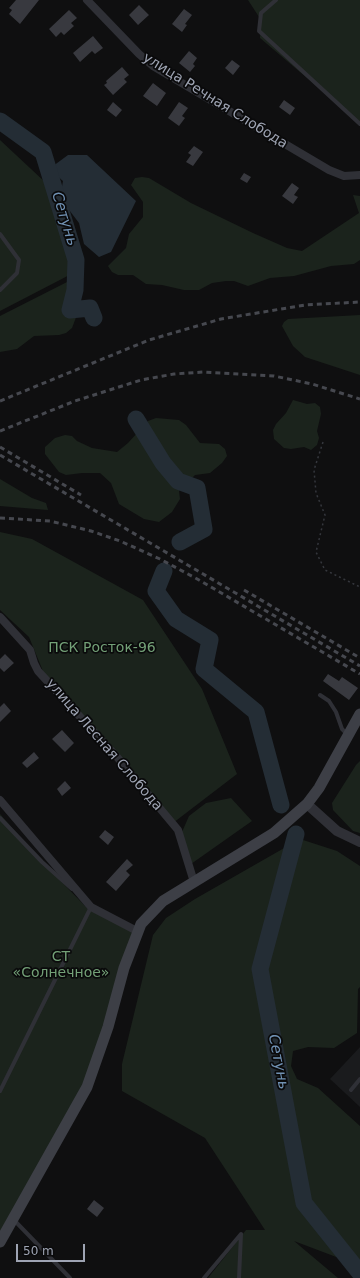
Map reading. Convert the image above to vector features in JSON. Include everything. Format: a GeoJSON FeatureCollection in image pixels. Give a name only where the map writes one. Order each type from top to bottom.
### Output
{"type":"FeatureCollection","features":[{"type":"Feature","properties":{"kind":"main road"},"geometry":{"type":"LineString","coordinates":[[0,1242],[87,1087],[108,1027],[124,968],[137,931],[146,917],[163,901],[274,833],[307,804],[319,788],[360,714]]}},
{"type":"Feature","properties":{"kind":"street","name":"улица Речная Слобода"},"geometry":{"type":"LineString","coordinates":[[87,0],[139,54],[153,66],[329,170],[344,176],[360,176]]}},
{"type":"Feature","properties":{"kind":"street","name":"улица Лесная Слобода"},"geometry":{"type":"LineString","coordinates":[[0,617],[30,650],[38,671],[79,714],[176,826],[183,842],[194,882]]}},
{"type":"Feature","properties":{"kind":"street"},"geometry":{"type":"LineString","coordinates":[[0,800],[91,907],[137,931]]}},
{"type":"Feature","properties":{"kind":"street"},"geometry":{"type":"LineString","coordinates":[[307,804],[337,831],[360,842]]}},
{"type":"Feature","properties":{"kind":"lane"},"geometry":{"type":"LineString","coordinates":[[276,0],[261,13],[259,31],[360,124]]}},
{"type":"Feature","properties":{"kind":"lane"},"geometry":{"type":"LineString","coordinates":[[0,234],[19,260],[17,272],[0,290]]}},
{"type":"Feature","properties":{"kind":"lane"},"geometry":{"type":"LineString","coordinates":[[320,696],[329,701],[336,712],[342,729],[349,735]]}},
{"type":"Feature","properties":{"kind":"lane"},"geometry":{"type":"LineString","coordinates":[[0,818],[42,862],[91,907],[0,1091]]}},
{"type":"Feature","properties":{"kind":"lane"},"geometry":{"type":"LineString","coordinates":[[351,1090],[360,1079]]}},
{"type":"Feature","properties":{"kind":"lane"},"geometry":{"type":"LineString","coordinates":[[13,1219],[70,1278]]}},
{"type":"Feature","properties":{"kind":"lane"},"geometry":{"type":"LineString","coordinates":[[204,1278],[241,1234],[239,1278]]}},
{"type":"Feature","properties":{"kind":"path"},"geometry":{"type":"LineString","coordinates":[[323,442],[314,470],[316,493],[325,515],[316,552],[324,570],[360,586]]}},
{"type":"Feature","properties":{"kind":"shaded area"},"geometry":{"type":"Polygon","coordinates":[[[68,155],[87,155],[136,201],[111,252],[99,257],[84,244],[79,223],[60,198],[63,181],[49,169],[68,155]]]}},
{"type":"Feature","properties":{"kind":"shaded area"},"geometry":{"type":"Polygon","coordinates":[[[360,1047],[360,1107],[330,1079],[360,1047]]]}},
{"type":"Feature","properties":{"kind":"green space"},"geometry":{"type":"Polygon","coordinates":[[[248,0],[360,0],[360,123],[260,38],[261,20],[248,0]]]}},
{"type":"Feature","properties":{"kind":"green space"},"geometry":{"type":"Polygon","coordinates":[[[0,140],[46,183],[81,269],[0,311],[0,140]]]}},
{"type":"Feature","properties":{"kind":"green space"},"geometry":{"type":"Polygon","coordinates":[[[135,178],[149,178],[191,203],[253,233],[287,248],[302,251],[359,213],[353,195],[360,196],[360,260],[354,264],[331,266],[294,276],[270,278],[248,286],[234,281],[226,281],[212,283],[199,290],[184,290],[162,285],[146,284],[133,275],[118,275],[112,272],[108,266],[126,248],[129,234],[143,217],[143,202],[131,185],[135,178]]]}},
{"type":"Feature","properties":{"kind":"green space"},"geometry":{"type":"Polygon","coordinates":[[[71,280],[74,287],[73,294],[80,307],[72,328],[66,333],[59,335],[34,336],[17,349],[0,352],[0,316],[71,280]]]}},
{"type":"Feature","properties":{"kind":"green space"},"geometry":{"type":"Polygon","coordinates":[[[360,315],[360,375],[305,357],[293,346],[282,326],[288,319],[360,315]]]}},
{"type":"Feature","properties":{"kind":"green space"},"geometry":{"type":"Polygon","coordinates":[[[293,400],[307,404],[315,403],[320,407],[321,414],[317,431],[319,438],[317,445],[311,450],[304,447],[291,449],[284,448],[274,439],[273,430],[276,424],[286,413],[293,400]]]}},
{"type":"Feature","properties":{"kind":"green space"},"geometry":{"type":"Polygon","coordinates":[[[156,418],[179,420],[186,425],[200,443],[219,444],[225,449],[227,456],[222,463],[210,473],[195,475],[179,491],[180,499],[172,512],[159,522],[144,519],[119,504],[111,483],[100,473],[66,475],[59,472],[45,454],[45,447],[55,438],[65,435],[72,436],[77,441],[92,448],[117,452],[128,443],[148,421],[156,418]]]}},
{"type":"Feature","properties":{"kind":"green space"},"geometry":{"type":"Polygon","coordinates":[[[0,479],[32,498],[46,503],[48,510],[0,506],[0,479]]]}},
{"type":"Feature","properties":{"kind":"green space","name":"ПСК Росток-96"},"geometry":{"type":"Polygon","coordinates":[[[0,532],[32,539],[143,600],[202,689],[237,774],[173,823],[45,676],[29,637],[0,610],[0,532]]]}},
{"type":"Feature","properties":{"kind":"green space"},"geometry":{"type":"Polygon","coordinates":[[[360,761],[360,833],[353,831],[333,810],[332,803],[360,761]]]}},
{"type":"Feature","properties":{"kind":"green space"},"geometry":{"type":"Polygon","coordinates":[[[231,798],[252,821],[191,864],[182,832],[189,816],[206,803],[231,798]]]}},
{"type":"Feature","properties":{"kind":"green space","name":"СТ «Солнечное»"},"geometry":{"type":"Polygon","coordinates":[[[0,814],[42,862],[88,909],[137,931],[87,1087],[0,1242],[0,814]]]}},
{"type":"Feature","properties":{"kind":"green space"},"geometry":{"type":"Polygon","coordinates":[[[300,839],[337,851],[360,866],[360,987],[358,989],[357,1033],[334,1048],[308,1047],[293,1051],[291,1066],[297,1079],[318,1088],[360,1126],[360,1266],[294,1241],[338,1278],[208,1278],[246,1230],[265,1230],[205,1138],[122,1091],[122,1064],[153,935],[166,918],[195,899],[300,839]]]}},
{"type":"Feature","properties":{"kind":"building"},"geometry":{"type":"Polygon","coordinates":[[[16,0],[39,0],[20,24],[9,14],[12,10],[9,8],[16,0]]]}},
{"type":"Feature","properties":{"kind":"building"},"geometry":{"type":"Polygon","coordinates":[[[139,5],[149,15],[138,25],[129,15],[139,5]]]}},
{"type":"Feature","properties":{"kind":"building"},"geometry":{"type":"Polygon","coordinates":[[[184,9],[192,15],[185,24],[187,25],[182,32],[172,24],[184,9]]]}},
{"type":"Feature","properties":{"kind":"building"},"geometry":{"type":"Polygon","coordinates":[[[69,10],[77,18],[71,23],[74,26],[64,35],[61,32],[56,37],[49,29],[69,10]]]}},
{"type":"Feature","properties":{"kind":"building"},"geometry":{"type":"Polygon","coordinates":[[[93,36],[103,48],[95,54],[92,51],[80,62],[73,53],[93,36]]]}},
{"type":"Feature","properties":{"kind":"building"},"geometry":{"type":"Polygon","coordinates":[[[189,51],[197,58],[193,64],[195,66],[190,72],[179,63],[189,51]]]}},
{"type":"Feature","properties":{"kind":"building"},"geometry":{"type":"Polygon","coordinates":[[[232,60],[240,66],[233,75],[225,68],[232,60]]]}},
{"type":"Feature","properties":{"kind":"building"},"geometry":{"type":"Polygon","coordinates":[[[122,67],[129,75],[124,79],[127,82],[113,95],[104,85],[107,83],[106,81],[122,67]]]}},
{"type":"Feature","properties":{"kind":"building"},"geometry":{"type":"Polygon","coordinates":[[[153,83],[166,93],[157,106],[143,96],[153,83]]]}},
{"type":"Feature","properties":{"kind":"building"},"geometry":{"type":"Polygon","coordinates":[[[284,100],[295,108],[290,115],[279,107],[284,100]]]}},
{"type":"Feature","properties":{"kind":"building"},"geometry":{"type":"Polygon","coordinates":[[[113,102],[122,110],[116,117],[107,110],[113,102]]]}},
{"type":"Feature","properties":{"kind":"building"},"geometry":{"type":"Polygon","coordinates":[[[179,102],[188,108],[182,116],[185,118],[179,126],[168,118],[179,102]]]}},
{"type":"Feature","properties":{"kind":"building"},"geometry":{"type":"Polygon","coordinates":[[[194,146],[203,152],[193,166],[186,162],[191,155],[188,153],[194,146]]]}},
{"type":"Feature","properties":{"kind":"building"},"geometry":{"type":"Polygon","coordinates":[[[244,173],[251,177],[247,183],[240,179],[244,173]]]}},
{"type":"Feature","properties":{"kind":"building"},"geometry":{"type":"Polygon","coordinates":[[[292,183],[299,188],[294,195],[298,197],[293,204],[282,196],[292,183]]]}},
{"type":"Feature","properties":{"kind":"building"},"geometry":{"type":"Polygon","coordinates":[[[5,654],[14,663],[4,672],[0,668],[0,659],[5,654]]]}},
{"type":"Feature","properties":{"kind":"building"},"geometry":{"type":"Polygon","coordinates":[[[328,674],[339,681],[342,677],[358,688],[349,700],[323,681],[328,674]]]}},
{"type":"Feature","properties":{"kind":"building"},"geometry":{"type":"Polygon","coordinates":[[[4,703],[11,711],[0,722],[0,707],[4,703]]]}},
{"type":"Feature","properties":{"kind":"building"},"geometry":{"type":"Polygon","coordinates":[[[62,730],[74,743],[65,752],[52,739],[62,730]]]}},
{"type":"Feature","properties":{"kind":"building"},"geometry":{"type":"Polygon","coordinates":[[[34,752],[39,758],[27,768],[22,763],[34,752]]]}},
{"type":"Feature","properties":{"kind":"building"},"geometry":{"type":"Polygon","coordinates":[[[65,781],[71,788],[62,796],[57,789],[65,781]]]}},
{"type":"Feature","properties":{"kind":"building"},"geometry":{"type":"Polygon","coordinates":[[[105,830],[114,837],[108,845],[99,837],[105,830]]]}},
{"type":"Feature","properties":{"kind":"building"},"geometry":{"type":"Polygon","coordinates":[[[127,859],[133,865],[126,871],[130,875],[116,891],[106,882],[127,859]]]}},
{"type":"Feature","properties":{"kind":"building"},"geometry":{"type":"Polygon","coordinates":[[[94,1200],[104,1208],[97,1217],[87,1209],[94,1200]]]}},
{"type":"Feature","properties":{"kind":"waterway","name":"Сетунь"},"geometry":{"type":"LineString","coordinates":[[0,121],[43,152],[76,260],[75,290],[70,310],[90,308],[94,318]]}},
{"type":"Feature","properties":{"kind":"waterway","name":"Сетунь"},"geometry":{"type":"LineString","coordinates":[[136,419],[163,463],[178,481],[197,488],[204,529],[180,542]]}},
{"type":"Feature","properties":{"kind":"waterway","name":"Сетунь"},"geometry":{"type":"LineString","coordinates":[[164,571],[156,591],[176,619],[210,640],[204,669],[256,712],[281,805]]}},
{"type":"Feature","properties":{"kind":"waterway","name":"Сетунь"},"geometry":{"type":"LineString","coordinates":[[296,834],[260,969],[304,1203],[360,1273]]}},
{"type":"Feature","properties":{"kind":"railway"},"geometry":{"type":"LineString","coordinates":[[0,401],[149,340],[221,319],[305,305],[360,302]]}},
{"type":"Feature","properties":{"kind":"railway"},"geometry":{"type":"LineString","coordinates":[[0,431],[75,401],[141,380],[174,374],[203,372],[274,376],[312,384],[360,399]]}},
{"type":"Feature","properties":{"kind":"railway"},"geometry":{"type":"LineString","coordinates":[[0,447],[81,495]]}},
{"type":"Feature","properties":{"kind":"railway"},"geometry":{"type":"LineString","coordinates":[[0,455],[360,666]]}},
{"type":"Feature","properties":{"kind":"railway"},"geometry":{"type":"LineString","coordinates":[[0,518],[50,521],[91,531],[120,541],[160,559],[199,580],[360,674]]}},
{"type":"Feature","properties":{"kind":"railway"},"geometry":{"type":"LineString","coordinates":[[244,590],[360,658]]}}]}
